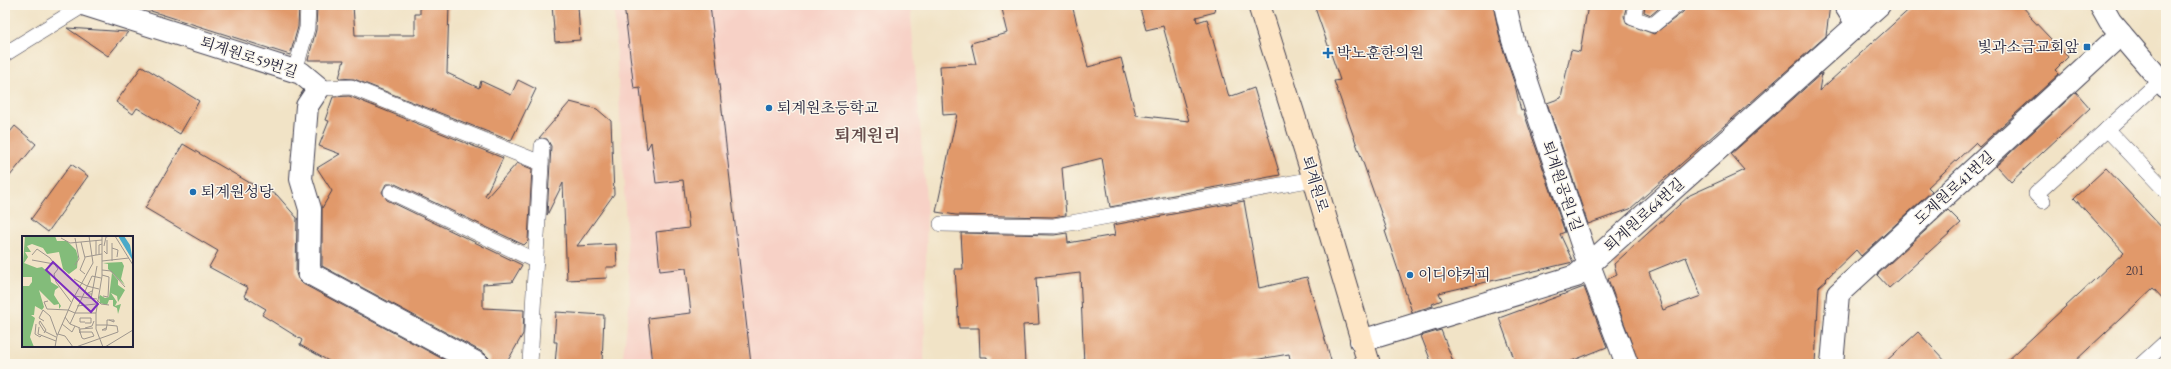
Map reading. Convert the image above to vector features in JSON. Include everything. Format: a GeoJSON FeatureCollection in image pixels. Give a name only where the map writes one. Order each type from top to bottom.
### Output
{"type":"FeatureCollection","features":[{"type":"Feature","properties":{"kind":"street","name":"퇴계원로59번길"},"geometry":{"type":"LineString","coordinates":[[85,5],[301,73],[319,88]]}},
{"type":"Feature","properties":{"kind":"street","name":"퇴계원로"},"geometry":{"type":"LineString","coordinates":[[1258,5],[1314,179],[1369,364]]}},
{"type":"Feature","properties":{"kind":"street","name":"퇴계원공원1길"},"geometry":{"type":"LineString","coordinates":[[1505,5],[1513,40],[1589,265],[1627,364]]}},
{"type":"Feature","properties":{"kind":"street"},"geometry":{"type":"LineString","coordinates":[[1845,5],[1857,24]]}},
{"type":"Feature","properties":{"kind":"street","name":"퇴계원로64번길"},"geometry":{"type":"LineString","coordinates":[[1361,340],[1576,276],[1879,5]]}},
{"type":"Feature","properties":{"kind":"street"},"geometry":{"type":"LineString","coordinates":[[2101,5],[2110,21],[2163,84]]}},
{"type":"Feature","properties":{"kind":"street","name":"도제원로41번길"},"geometry":{"type":"LineString","coordinates":[[1832,364],[1838,294],[2121,34]]}},
{"type":"Feature","properties":{"kind":"street"},"geometry":{"type":"LineString","coordinates":[[319,88],[307,106],[301,179],[310,210],[309,273],[478,364]]}},
{"type":"Feature","properties":{"kind":"lane","name":"퇴계원로59번길"},"geometry":{"type":"LineString","coordinates":[[5,54],[85,5]]}},
{"type":"Feature","properties":{"kind":"lane"},"geometry":{"type":"LineString","coordinates":[[295,71],[307,28],[308,5]]}},
{"type":"Feature","properties":{"kind":"lane"},"geometry":{"type":"LineString","coordinates":[[1636,5],[1633,18],[1653,25],[1677,5]]}},
{"type":"Feature","properties":{"kind":"lane"},"geometry":{"type":"LineString","coordinates":[[2043,202],[2036,194],[2107,129],[2163,84]]}},
{"type":"Feature","properties":{"kind":"lane"},"geometry":{"type":"LineString","coordinates":[[319,88],[351,87],[541,164]]}},
{"type":"Feature","properties":{"kind":"lane"},"geometry":{"type":"LineString","coordinates":[[2107,129],[2166,191]]}},
{"type":"Feature","properties":{"kind":"lane"},"geometry":{"type":"LineString","coordinates":[[530,364],[542,146]]}},
{"type":"Feature","properties":{"kind":"lane"},"geometry":{"type":"LineString","coordinates":[[941,224],[1054,226],[1314,179]]}},
{"type":"Feature","properties":{"kind":"lane"},"geometry":{"type":"LineString","coordinates":[[391,192],[536,261]]}},
{"type":"Feature","properties":{"kind":"lane"},"geometry":{"type":"LineString","coordinates":[[2142,364],[2166,342]]}},
{"type":"Feature","properties":{"kind":"shaded area","name":"퇴계원초등학교"},"geometry":{"type":"Polygon","coordinates":[[[614,5],[910,5],[927,212],[924,364],[622,364],[630,300],[614,5]]]}},
{"type":"Feature","properties":{"kind":"building"},"geometry":{"type":"Polygon","coordinates":[[[132,5],[299,5],[298,27],[290,55],[132,5]]]}},
{"type":"Feature","properties":{"kind":"building"},"geometry":{"type":"Polygon","coordinates":[[[317,5],[353,5],[355,35],[415,35],[415,14],[420,14],[420,5],[449,5],[447,73],[479,88],[481,81],[511,95],[518,80],[536,89],[511,141],[354,79],[339,78],[344,60],[308,60],[316,30],[317,5]]]}},
{"type":"Feature","properties":{"kind":"building"},"geometry":{"type":"Polygon","coordinates":[[[552,5],[578,5],[580,40],[555,42],[552,5]]]}},
{"type":"Feature","properties":{"kind":"building"},"geometry":{"type":"Polygon","coordinates":[[[624,5],[710,5],[751,364],[653,364],[648,318],[691,313],[686,268],[660,271],[656,232],[689,228],[683,180],[656,183],[651,142],[647,149],[640,88],[634,89],[624,5]]]}},
{"type":"Feature","properties":{"kind":"building"},"geometry":{"type":"Polygon","coordinates":[[[1001,5],[1072,5],[1088,67],[1121,58],[1136,115],[1189,121],[1163,26],[1146,30],[1139,5],[1214,5],[1215,12],[1196,17],[1197,22],[1207,19],[1229,97],[1254,88],[1280,175],[1110,207],[1102,158],[1062,168],[1066,215],[1053,217],[956,215],[936,212],[957,114],[943,115],[940,66],[976,64],[971,43],[1008,33],[1001,5]]]}},
{"type":"Feature","properties":{"kind":"building"},"geometry":{"type":"Polygon","coordinates":[[[1314,5],[1493,5],[1501,43],[1515,85],[1521,111],[1523,110],[1565,232],[1560,234],[1573,262],[1439,293],[1442,300],[1432,304],[1433,306],[1412,312],[1385,231],[1387,230],[1334,81],[1340,80],[1314,5]]]}},
{"type":"Feature","properties":{"kind":"building"},"geometry":{"type":"Polygon","coordinates":[[[1588,5],[1627,5],[1624,16],[1627,24],[1654,34],[1683,12],[1686,5],[1830,5],[1826,36],[1630,209],[1588,224],[1547,103],[1561,98],[1571,50],[1580,52],[1588,5]]]}},
{"type":"Feature","properties":{"kind":"building"},"geometry":{"type":"Polygon","coordinates":[[[1645,5],[1663,5],[1651,15],[1644,12],[1645,5]]]}},
{"type":"Feature","properties":{"kind":"building"},"geometry":{"type":"Polygon","coordinates":[[[1914,5],[2021,5],[2032,17],[2031,18],[2068,57],[2055,70],[2059,74],[1979,147],[1975,143],[1928,187],[1932,191],[1861,256],[1856,250],[1819,287],[1815,364],[1639,364],[1608,279],[1617,275],[1614,264],[1690,195],[1745,170],[1731,154],[1822,73],[1819,91],[1914,5]],[[1686,257],[1649,272],[1663,310],[1701,296],[1686,257]]]}},
{"type":"Feature","properties":{"kind":"building"},"geometry":{"type":"Polygon","coordinates":[[[67,28],[128,32],[108,56],[67,28]]]}},
{"type":"Feature","properties":{"kind":"building"},"geometry":{"type":"Polygon","coordinates":[[[142,66],[199,101],[180,134],[137,108],[133,114],[116,102],[142,66]]]}},
{"type":"Feature","properties":{"kind":"building"},"geometry":{"type":"Polygon","coordinates":[[[2076,92],[2090,108],[2011,182],[1996,166],[2076,92]]]}},
{"type":"Feature","properties":{"kind":"building"},"geometry":{"type":"Polygon","coordinates":[[[349,96],[503,158],[485,196],[487,197],[517,163],[532,169],[528,241],[524,245],[395,184],[386,184],[382,192],[387,200],[522,265],[512,282],[483,284],[483,308],[524,310],[523,334],[506,364],[490,364],[489,358],[484,353],[322,266],[322,208],[332,191],[317,168],[340,154],[319,146],[329,121],[325,120],[333,97],[349,96]]]}},
{"type":"Feature","properties":{"kind":"building"},"geometry":{"type":"Polygon","coordinates":[[[570,102],[597,109],[611,121],[614,194],[577,246],[616,244],[617,267],[606,267],[607,278],[567,280],[563,183],[547,215],[551,146],[547,139],[539,138],[570,102]]]}},
{"type":"Feature","properties":{"kind":"building"},"geometry":{"type":"Polygon","coordinates":[[[15,126],[36,144],[5,182],[5,138],[15,126]]]}},
{"type":"Feature","properties":{"kind":"building"},"geometry":{"type":"Polygon","coordinates":[[[183,144],[250,183],[277,195],[297,218],[296,273],[298,279],[303,284],[452,364],[334,364],[300,345],[302,340],[262,315],[266,309],[244,296],[248,288],[209,267],[218,251],[145,208],[183,144]]]}},
{"type":"Feature","properties":{"kind":"building"},"geometry":{"type":"Polygon","coordinates":[[[71,164],[88,176],[48,232],[31,219],[71,164]]]}},
{"type":"Feature","properties":{"kind":"building"},"geometry":{"type":"Polygon","coordinates":[[[2106,168],[2166,232],[2166,302],[2153,288],[2072,364],[2004,364],[2124,252],[2074,198],[2106,168]]]}},
{"type":"Feature","properties":{"kind":"building"},"geometry":{"type":"Polygon","coordinates":[[[1244,201],[1259,288],[1307,277],[1332,364],[1291,364],[1289,354],[1230,364],[1084,364],[1080,273],[1036,278],[1039,324],[1023,325],[1025,364],[987,364],[987,357],[980,357],[979,328],[959,328],[955,269],[963,269],[961,233],[1054,235],[1067,233],[1068,243],[1115,235],[1113,225],[1244,201]]]}},
{"type":"Feature","properties":{"kind":"building"},"geometry":{"type":"Polygon","coordinates":[[[1948,210],[1961,223],[1889,288],[1877,275],[1948,210]]]}},
{"type":"Feature","properties":{"kind":"building"},"geometry":{"type":"Polygon","coordinates":[[[1584,287],[1607,347],[1564,364],[1516,364],[1499,318],[1584,287]]]}},
{"type":"Feature","properties":{"kind":"building"},"geometry":{"type":"Polygon","coordinates":[[[556,312],[604,315],[602,364],[555,364],[557,342],[554,342],[556,312]]]}},
{"type":"Feature","properties":{"kind":"building"},"geometry":{"type":"Polygon","coordinates":[[[1441,330],[1454,364],[1432,364],[1421,336],[1441,330]]]}},
{"type":"Feature","properties":{"kind":"building"},"geometry":{"type":"Polygon","coordinates":[[[1918,332],[1948,364],[1883,364],[1918,332]]]}},
{"type":"Feature","properties":{"kind":"place","name":"빛과소금교회앞"},"geometry":{"type":"Point","coordinates":[2087,47]}},
{"type":"Feature","properties":{"kind":"place","name":"박노훈한의원"},"geometry":{"type":"Point","coordinates":[1328,53]}},
{"type":"Feature","properties":{"kind":"place","name":"퇴계원초등학교"},"geometry":{"type":"Point","coordinates":[769,108]}},
{"type":"Feature","properties":{"kind":"place","name":"퇴계원성당"},"geometry":{"type":"Point","coordinates":[193,192]}},
{"type":"Feature","properties":{"kind":"place","name":"이디야커피"},"geometry":{"type":"Point","coordinates":[1410,275]}},
{"type":"Feature","properties":{"kind":"district","name":"퇴계원리"},"geometry":{"type":"Point","coordinates":[867,135]}}]}
